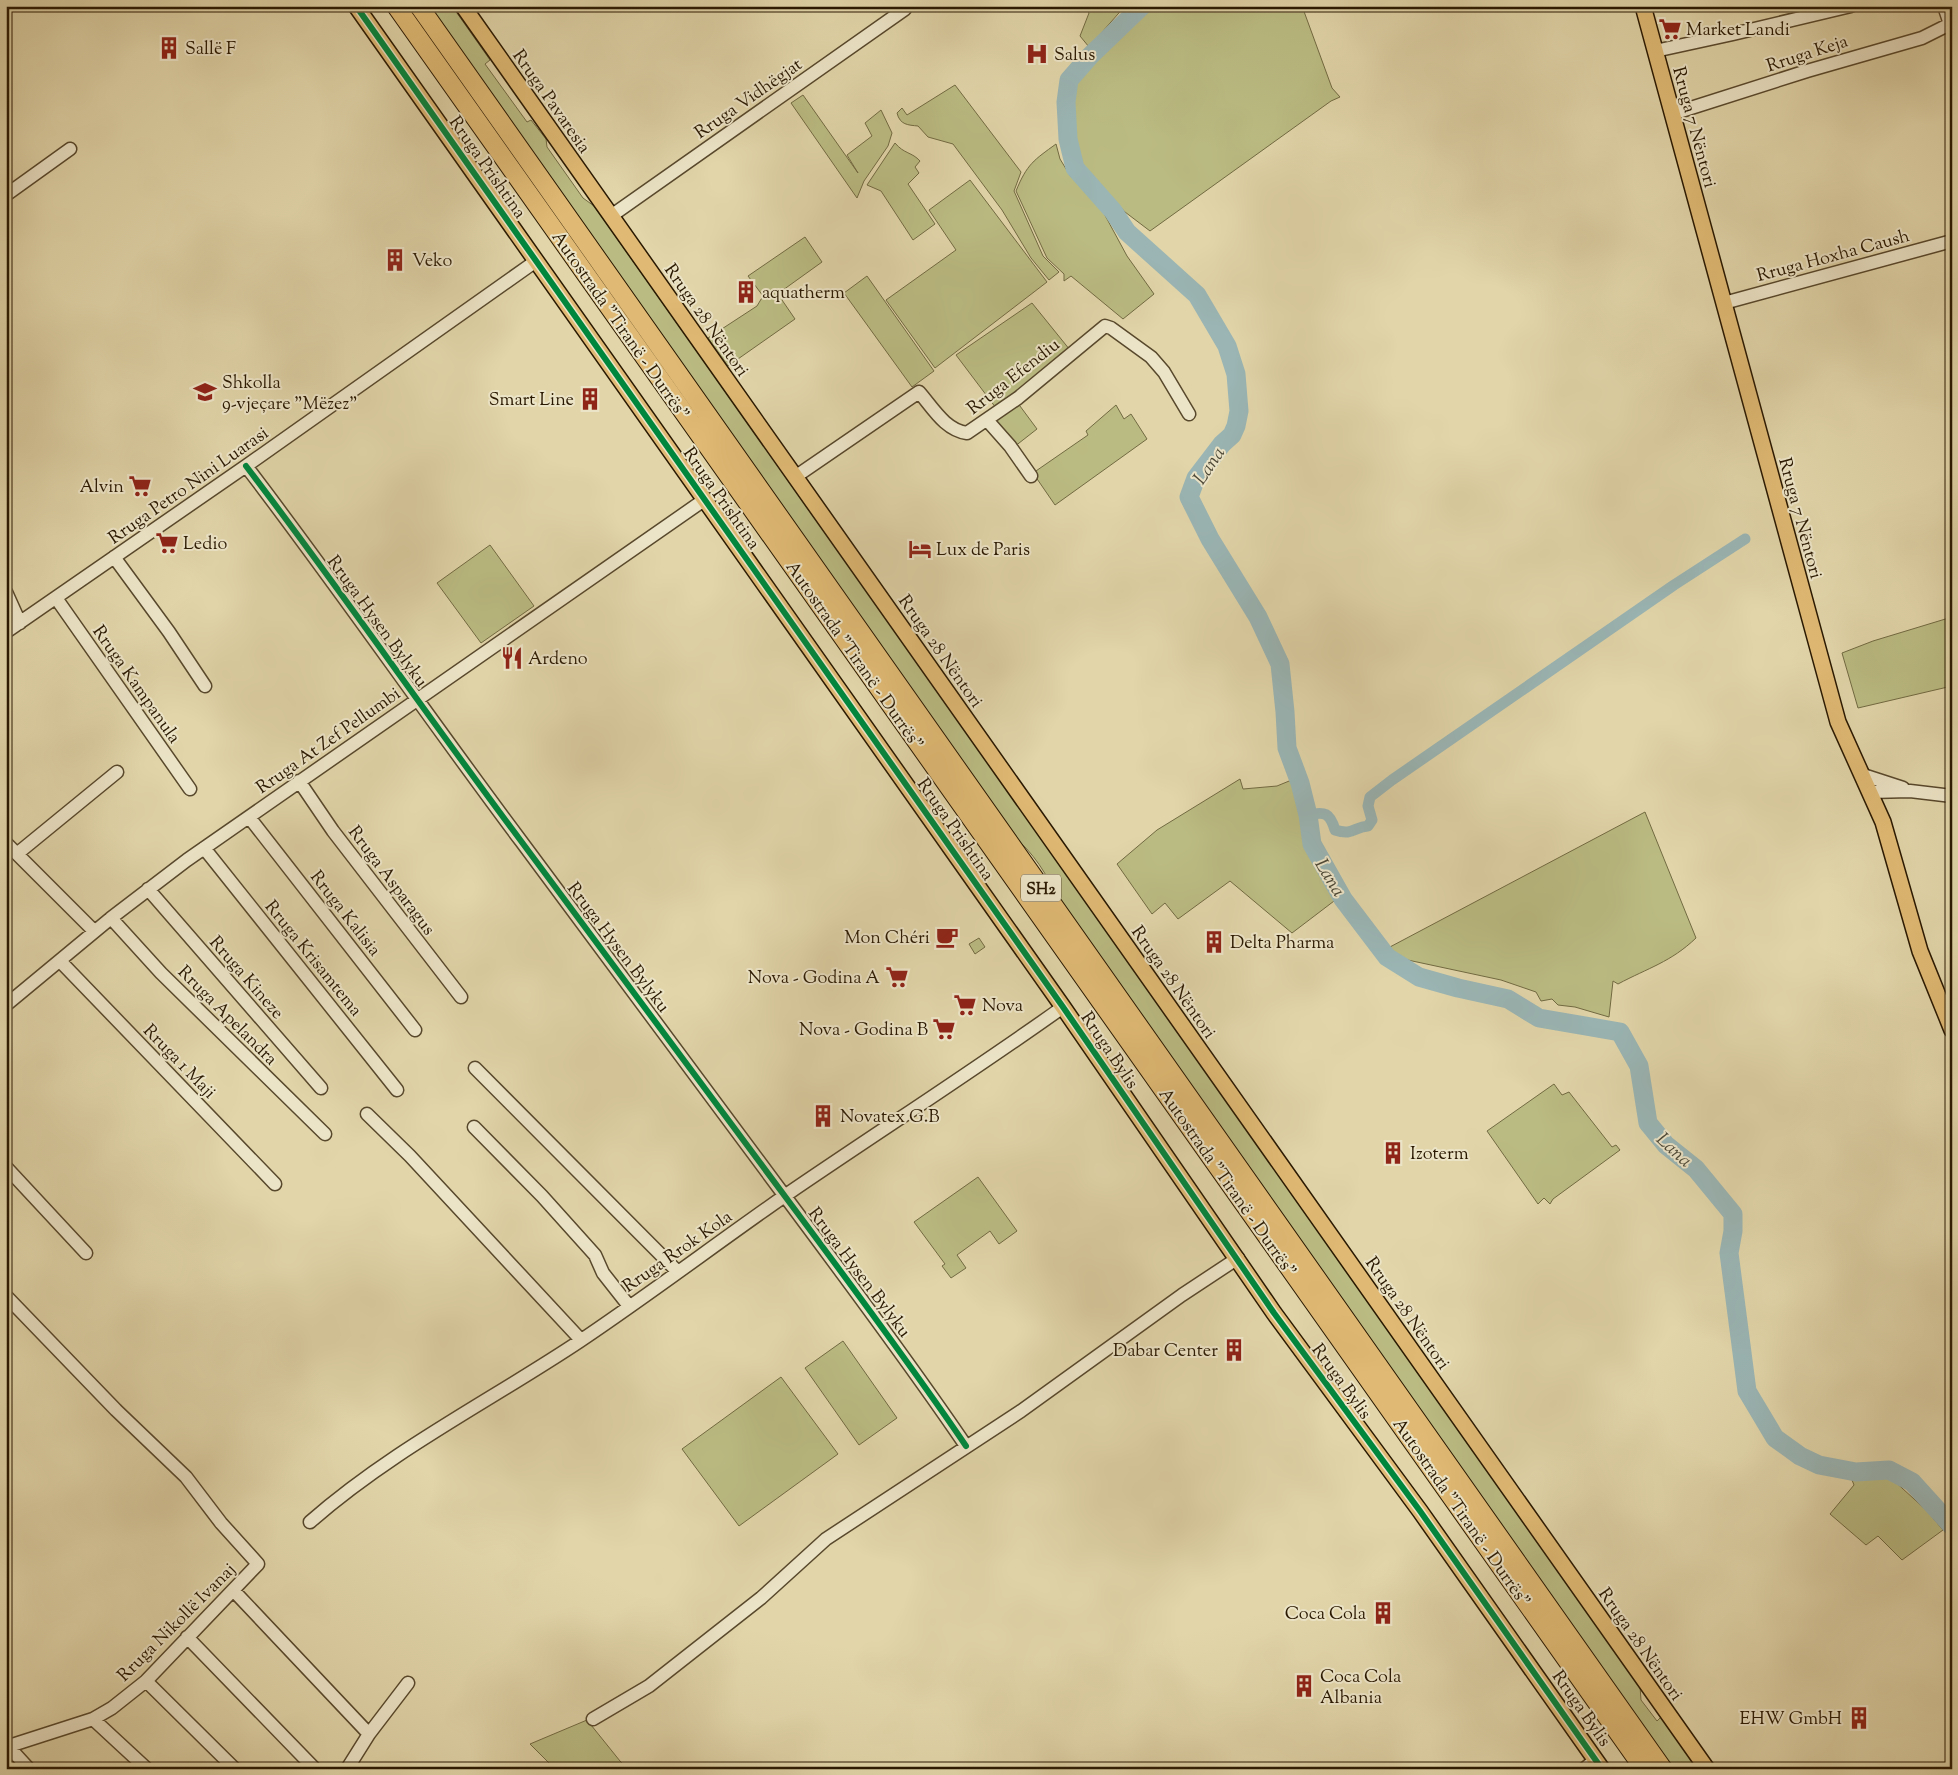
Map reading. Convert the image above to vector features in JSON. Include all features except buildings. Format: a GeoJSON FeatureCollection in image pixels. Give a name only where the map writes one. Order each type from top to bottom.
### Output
{"type":"FeatureCollection","features":[{"type":"Feature","properties":{"kind":"highway","name":"Autostrada \"Tiranë - Durrës\""},"geometry":{"type":"LineString","coordinates":[[396,6],[1644,1769]]}},
{"type":"Feature","properties":{"kind":"highway","name":"Autostrada \"Tiranë - Durrës\""},"geometry":{"type":"LineString","coordinates":[[419,6],[1663,1769]]}},
{"type":"Feature","properties":{"kind":"main road","name":"Rruga Prishtina"},"geometry":{"type":"LineString","coordinates":[[356,6],[1063,1007]]}},
{"type":"Feature","properties":{"kind":"main road","name":"Rruga Pavaresia"},"geometry":{"type":"LineString","coordinates":[[463,6],[611,216]]}},
{"type":"Feature","properties":{"kind":"main road","name":"Rruga 7 Nëntori"},"geometry":{"type":"LineString","coordinates":[[1643,6],[1838,722],[1863,775],[1886,832],[1920,951],[1952,1030]]}},
{"type":"Feature","properties":{"kind":"main road","name":"Rruga 28 Nëntori"},"geometry":{"type":"LineString","coordinates":[[611,216],[1707,1769]]}},
{"type":"Feature","properties":{"kind":"main road","name":"Rruga Bylis"},"geometry":{"type":"LineString","coordinates":[[1063,1007],[1280,1321],[1420,1511],[1594,1766]]}},
{"type":"Feature","properties":{"kind":"street"},"geometry":{"type":"LineString","coordinates":[[1655,50],[1851,6]]}},
{"type":"Feature","properties":{"kind":"street"},"geometry":{"type":"LineString","coordinates":[[1944,6],[1951,24]]}},
{"type":"Feature","properties":{"kind":"street","name":"Rruga Vidhëgjat"},"geometry":{"type":"LineString","coordinates":[[611,216],[905,9]]}},
{"type":"Feature","properties":{"kind":"street","name":"Rruga Keja"},"geometry":{"type":"LineString","coordinates":[[1672,114],[1816,68],[1922,38],[1951,24]]}},
{"type":"Feature","properties":{"kind":"street"},"geometry":{"type":"LineString","coordinates":[[6,195],[70,149]]}},
{"type":"Feature","properties":{"kind":"street","name":"Rruga Hoxha Caush"},"geometry":{"type":"LineString","coordinates":[[1724,302],[1952,241]]}},
{"type":"Feature","properties":{"kind":"street","name":"Rruga Petro Nini Luarasi"},"geometry":{"type":"LineString","coordinates":[[6,632],[246,466],[536,261]]}},
{"type":"Feature","properties":{"kind":"street","name":"Rruga Efendiu"},"geometry":{"type":"LineString","coordinates":[[796,477],[919,392],[953,430],[968,433],[1018,398],[1105,326],[1111,328],[1151,357],[1164,372],[1189,414]]}},
{"type":"Feature","properties":{"kind":"street"},"geometry":{"type":"LineString","coordinates":[[987,420],[1010,446],[1031,476]]}},
{"type":"Feature","properties":{"kind":"street","name":"Rruga Hysen Bylyku"},"geometry":{"type":"LineString","coordinates":[[246,466],[416,699],[922,1382],[966,1446]]}},
{"type":"Feature","properties":{"kind":"street","name":"Rruga At Zef Pellumbi"},"geometry":{"type":"LineString","coordinates":[[6,1006],[94,931],[204,848],[704,500]]}},
{"type":"Feature","properties":{"kind":"street"},"geometry":{"type":"LineString","coordinates":[[114,557],[169,632],[205,686]]}},
{"type":"Feature","properties":{"kind":"street"},"geometry":{"type":"LineString","coordinates":[[6,592],[20,623]]}},
{"type":"Feature","properties":{"kind":"street","name":"Rruga Kampanula"},"geometry":{"type":"LineString","coordinates":[[56,598],[190,790]]}},
{"type":"Feature","properties":{"kind":"street"},"geometry":{"type":"LineString","coordinates":[[18,853],[117,772]]}},
{"type":"Feature","properties":{"kind":"street"},"geometry":{"type":"LineString","coordinates":[[1863,775],[1910,791]]}},
{"type":"Feature","properties":{"kind":"street","name":"Rruga Asparagus"},"geometry":{"type":"LineString","coordinates":[[299,781],[332,831],[460,997]]}},
{"type":"Feature","properties":{"kind":"street"},"geometry":{"type":"LineString","coordinates":[[1870,792],[1910,791],[1952,796]]}},
{"type":"Feature","properties":{"kind":"street","name":"Rruga Kalisia"},"geometry":{"type":"LineString","coordinates":[[249,817],[415,1030]]}},
{"type":"Feature","properties":{"kind":"street"},"geometry":{"type":"LineString","coordinates":[[6,843],[94,931]]}},
{"type":"Feature","properties":{"kind":"street","name":"Rruga Krisamtema"},"geometry":{"type":"LineString","coordinates":[[204,848],[397,1090]]}},
{"type":"Feature","properties":{"kind":"street","name":"Rruga Kineze"},"geometry":{"type":"LineString","coordinates":[[148,889],[322,1088]]}},
{"type":"Feature","properties":{"kind":"street","name":"Rruga Apelandra"},"geometry":{"type":"LineString","coordinates":[[111,918],[161,973],[325,1134]]}},
{"type":"Feature","properties":{"kind":"street","name":"Rruga 1 Maji"},"geometry":{"type":"LineString","coordinates":[[60,961],[275,1184]]}},
{"type":"Feature","properties":{"kind":"street","name":"Rruga Rrok Kola"},"geometry":{"type":"LineString","coordinates":[[310,1522],[339,1497],[428,1435],[581,1340],[785,1196],[1063,1007]]}},
{"type":"Feature","properties":{"kind":"street"},"geometry":{"type":"LineString","coordinates":[[475,1068],[678,1272]]}},
{"type":"Feature","properties":{"kind":"street"},"geometry":{"type":"LineString","coordinates":[[367,1114],[410,1156],[581,1340]]}},
{"type":"Feature","properties":{"kind":"street"},"geometry":{"type":"LineString","coordinates":[[474,1127],[542,1196],[595,1255],[603,1274],[629,1306]]}},
{"type":"Feature","properties":{"kind":"street"},"geometry":{"type":"LineString","coordinates":[[6,1167],[86,1253]]}},
{"type":"Feature","properties":{"kind":"street"},"geometry":{"type":"LineString","coordinates":[[593,1719],[649,1686],[761,1598],[826,1539],[1021,1411],[1182,1295],[1238,1258]]}},
{"type":"Feature","properties":{"kind":"street","name":"Rruga Nikollë Ivanaj"},"geometry":{"type":"LineString","coordinates":[[6,1296],[116,1410],[186,1478],[221,1523],[258,1564],[146,1681],[112,1708],[93,1719],[7,1746]]}},
{"type":"Feature","properties":{"kind":"street"},"geometry":{"type":"LineString","coordinates":[[233,1590],[369,1734]]}},
{"type":"Feature","properties":{"kind":"street"},"geometry":{"type":"LineString","coordinates":[[187,1637],[315,1769]]}},
{"type":"Feature","properties":{"kind":"street"},"geometry":{"type":"LineString","coordinates":[[146,1681],[235,1769]]}},
{"type":"Feature","properties":{"kind":"street"},"geometry":{"type":"LineString","coordinates":[[347,1769],[369,1734],[408,1683]]}},
{"type":"Feature","properties":{"kind":"street"},"geometry":{"type":"LineString","coordinates":[[93,1719],[147,1769]]}},
{"type":"Feature","properties":{"kind":"street"},"geometry":{"type":"LineString","coordinates":[[7,1746],[30,1769]]}},
{"type":"Feature","properties":{"kind":"green space"},"geometry":{"type":"Polygon","coordinates":[[[425,6],[452,6],[490,60],[485,64],[527,122],[531,120],[546,139],[547,147],[583,198],[594,206],[1640,1686],[1641,1700],[1657,1721],[1661,1717],[1698,1769],[1673,1769],[1057,899],[1039,864],[1013,836],[425,6]]]}},
{"type":"Feature","properties":{"kind":"green space"},"geometry":{"type":"Polygon","coordinates":[[[1084,6],[1125,6],[1089,47],[1080,36],[1089,13],[1084,6]]]}},
{"type":"Feature","properties":{"kind":"green space"},"geometry":{"type":"Polygon","coordinates":[[[1148,6],[1302,6],[1332,88],[1340,97],[1331,101],[1150,231],[1125,212],[1081,165],[1074,140],[1071,118],[1072,94],[1075,80],[1086,66],[1148,6]]]}},
{"type":"Feature","properties":{"kind":"green space"},"geometry":{"type":"Polygon","coordinates":[[[955,85],[1021,172],[1014,191],[1043,256],[1059,272],[1049,280],[1031,258],[1002,210],[953,144],[928,137],[918,126],[905,124],[898,117],[897,113],[902,108],[907,115],[955,85]]]}},
{"type":"Feature","properties":{"kind":"green space"},"geometry":{"type":"Polygon","coordinates":[[[803,95],[858,173],[847,155],[872,136],[865,123],[881,110],[892,133],[888,146],[864,181],[857,198],[791,103],[803,95]]]}},
{"type":"Feature","properties":{"kind":"green space"},"geometry":{"type":"Polygon","coordinates":[[[895,143],[920,161],[915,167],[919,173],[908,184],[935,224],[913,240],[881,191],[867,185],[895,143]]]}},
{"type":"Feature","properties":{"kind":"green space"},"geometry":{"type":"Polygon","coordinates":[[[1056,144],[1060,159],[1071,177],[1100,206],[1127,256],[1154,294],[1123,319],[1071,276],[1064,281],[1064,274],[1047,258],[1016,191],[1032,163],[1056,144]]]}},
{"type":"Feature","properties":{"kind":"green space"},"geometry":{"type":"Polygon","coordinates":[[[970,180],[1047,282],[935,368],[886,300],[956,250],[929,210],[970,180]]]}},
{"type":"Feature","properties":{"kind":"green space"},"geometry":{"type":"Polygon","coordinates":[[[805,237],[822,262],[783,290],[787,296],[782,300],[795,319],[728,366],[708,338],[757,306],[763,296],[748,276],[805,237]]]}},
{"type":"Feature","properties":{"kind":"green space"},"geometry":{"type":"Polygon","coordinates":[[[867,276],[934,371],[912,387],[844,293],[867,276]]]}},
{"type":"Feature","properties":{"kind":"green space"},"geometry":{"type":"Polygon","coordinates":[[[1032,303],[1070,350],[1065,355],[1061,354],[996,408],[956,355],[1032,303]]]}},
{"type":"Feature","properties":{"kind":"green space"},"geometry":{"type":"Polygon","coordinates":[[[1017,402],[1037,429],[1014,447],[995,421],[1017,402]]]}},
{"type":"Feature","properties":{"kind":"green space"},"geometry":{"type":"Polygon","coordinates":[[[1116,405],[1124,419],[1131,414],[1147,439],[1055,505],[1033,473],[1088,435],[1086,431],[1116,405]]]}},
{"type":"Feature","properties":{"kind":"green space"},"geometry":{"type":"Polygon","coordinates":[[[490,545],[534,606],[481,643],[437,583],[490,545]]]}},
{"type":"Feature","properties":{"kind":"green space"},"geometry":{"type":"Polygon","coordinates":[[[1952,617],[1952,686],[1858,708],[1842,653],[1873,641],[1952,617]]]}},
{"type":"Feature","properties":{"kind":"green space"},"geometry":{"type":"Polygon","coordinates":[[[1240,779],[1243,789],[1277,786],[1294,779],[1307,844],[1338,898],[1292,933],[1230,881],[1178,919],[1165,903],[1152,914],[1117,864],[1157,830],[1240,779]]]}},
{"type":"Feature","properties":{"kind":"green space"},"geometry":{"type":"Polygon","coordinates":[[[1645,812],[1696,938],[1659,964],[1618,984],[1613,981],[1609,1017],[1575,1007],[1558,1005],[1552,999],[1541,1001],[1536,992],[1501,980],[1403,959],[1388,948],[1645,812]]]}},
{"type":"Feature","properties":{"kind":"green space"},"geometry":{"type":"Polygon","coordinates":[[[979,938],[985,947],[975,954],[969,944],[979,938]]]}},
{"type":"Feature","properties":{"kind":"green space"},"geometry":{"type":"Polygon","coordinates":[[[1554,1084],[1562,1095],[1569,1092],[1612,1147],[1616,1145],[1620,1150],[1553,1199],[1550,1204],[1544,1198],[1538,1204],[1487,1131],[1554,1084]]]}},
{"type":"Feature","properties":{"kind":"green space"},"geometry":{"type":"Polygon","coordinates":[[[978,1177],[1017,1231],[999,1244],[990,1231],[957,1255],[966,1268],[951,1278],[942,1266],[945,1264],[914,1222],[978,1177]]]}},
{"type":"Feature","properties":{"kind":"green space"},"geometry":{"type":"Polygon","coordinates":[[[843,1341],[897,1418],[859,1445],[805,1368],[843,1341]]]}},
{"type":"Feature","properties":{"kind":"green space"},"geometry":{"type":"Polygon","coordinates":[[[781,1377],[838,1454],[739,1526],[682,1449],[781,1377]]]}},
{"type":"Feature","properties":{"kind":"green space"},"geometry":{"type":"Polygon","coordinates":[[[1890,1477],[1926,1510],[1943,1530],[1902,1560],[1878,1536],[1866,1545],[1830,1514],[1854,1485],[1852,1480],[1890,1477]]]}},
{"type":"Feature","properties":{"kind":"green space"},"geometry":{"type":"Polygon","coordinates":[[[587,1720],[628,1769],[555,1769],[530,1744],[587,1720]]]}},
{"type":"Feature","properties":{"kind":"waterway","name":"Lana"},"geometry":{"type":"LineString","coordinates":[[1142,6],[1090,56],[1069,80],[1066,102],[1068,139],[1075,168],[1113,211],[1127,232],[1197,295],[1227,346],[1236,374],[1239,411],[1236,426],[1232,435],[1222,444],[1196,478],[1189,497],[1210,539],[1258,617],[1280,664],[1287,748],[1300,783],[1308,815],[1312,844],[1343,899],[1387,957],[1419,977],[1508,999],[1539,1018],[1620,1032],[1639,1066],[1648,1123],[1666,1145],[1696,1169],[1733,1214],[1733,1231],[1729,1253],[1747,1391],[1775,1438],[1800,1456],[1819,1465],[1856,1472],[1889,1470],[1912,1482],[1952,1526]]}},
{"type":"Feature","properties":{"kind":"waterway"},"geometry":{"type":"LineString","coordinates":[[1308,815],[1319,813],[1326,815],[1331,820],[1335,830],[1341,832],[1350,832],[1368,826],[1372,820],[1368,806],[1370,797],[1392,780],[1674,585],[1745,539]]}},
{"type":"Feature","properties":{"kind":"cycle path"},"geometry":{"type":"LineString","coordinates":[[356,6],[1063,1007],[1274,1313],[1420,1511],[1602,1769]]}},
{"type":"Feature","properties":{"kind":"cycle path"},"geometry":{"type":"LineString","coordinates":[[246,466],[316,559],[486,794],[878,1322],[966,1446]]}},
{"type":"Feature","properties":{"kind":"place","name":"Market Landi"},"geometry":{"type":"Point","coordinates":[1670,29]}},
{"type":"Feature","properties":{"kind":"place","name":"Sallë F"},"geometry":{"type":"Point","coordinates":[169,48]}},
{"type":"Feature","properties":{"kind":"place","name":"Salus"},"geometry":{"type":"Point","coordinates":[1037,54]}},
{"type":"Feature","properties":{"kind":"place","name":"Veko"},"geometry":{"type":"Point","coordinates":[395,260]}},
{"type":"Feature","properties":{"kind":"place","name":"aquatherm"},"geometry":{"type":"Point","coordinates":[746,292]}},
{"type":"Feature","properties":{"kind":"place","name":"Shkolla 9-vjeçare \"Mëzez\""},"geometry":{"type":"Point","coordinates":[205,392]}},
{"type":"Feature","properties":{"kind":"place","name":"Smart Line"},"geometry":{"type":"Point","coordinates":[590,399]}},
{"type":"Feature","properties":{"kind":"place","name":"Alvin"},"geometry":{"type":"Point","coordinates":[140,486]}},
{"type":"Feature","properties":{"kind":"place","name":"Ledio"},"geometry":{"type":"Point","coordinates":[167,543]}},
{"type":"Feature","properties":{"kind":"place","name":"Lux de Paris"},"geometry":{"type":"Point","coordinates":[920,549]}},
{"type":"Feature","properties":{"kind":"place","name":"Ardeno"},"geometry":{"type":"Point","coordinates":[512,658]}},
{"type":"Feature","properties":{"kind":"place","name":"Mon Chéri"},"geometry":{"type":"Point","coordinates":[947,937]}},
{"type":"Feature","properties":{"kind":"place","name":"Delta Pharma"},"geometry":{"type":"Point","coordinates":[1214,942]}},
{"type":"Feature","properties":{"kind":"place","name":"Nova - Godina A"},"geometry":{"type":"Point","coordinates":[897,977]}},
{"type":"Feature","properties":{"kind":"place","name":"Nova"},"geometry":{"type":"Point","coordinates":[965,1005]}},
{"type":"Feature","properties":{"kind":"place","name":"Nova - Godina B"},"geometry":{"type":"Point","coordinates":[944,1029]}},
{"type":"Feature","properties":{"kind":"place","name":"Novatex G.B"},"geometry":{"type":"Point","coordinates":[823,1116]}},
{"type":"Feature","properties":{"kind":"place","name":"Izoterm"},"geometry":{"type":"Point","coordinates":[1393,1153]}},
{"type":"Feature","properties":{"kind":"place","name":"Dabar Center"},"geometry":{"type":"Point","coordinates":[1234,1350]}},
{"type":"Feature","properties":{"kind":"place","name":"Coca Cola"},"geometry":{"type":"Point","coordinates":[1383,1613]}},
{"type":"Feature","properties":{"kind":"place","name":"Coca Cola Albania"},"geometry":{"type":"Point","coordinates":[1304,1686]}},
{"type":"Feature","properties":{"kind":"place","name":"EHW GmbH"},"geometry":{"type":"Point","coordinates":[1859,1718]}}]}
